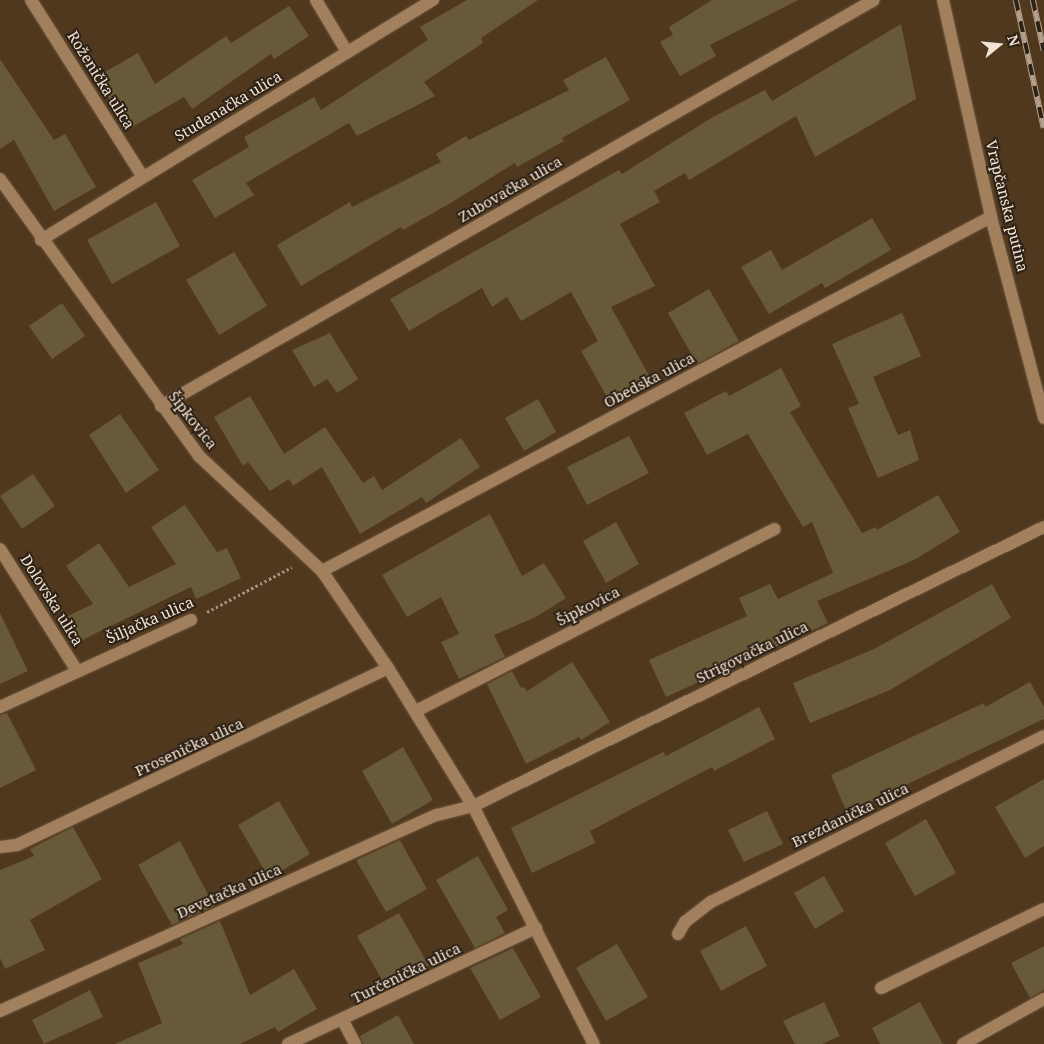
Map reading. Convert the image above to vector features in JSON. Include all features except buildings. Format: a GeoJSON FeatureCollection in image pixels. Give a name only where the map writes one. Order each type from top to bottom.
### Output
{"type":"FeatureCollection","features":[{"type":"Feature","properties":{"kind":"street","name":"Roženička ulica"},"geometry":{"type":"LineString","coordinates":[[31,0],[143,177]]}},
{"type":"Feature","properties":{"kind":"street"},"geometry":{"type":"LineString","coordinates":[[316,0],[347,52]]}},
{"type":"Feature","properties":{"kind":"street","name":"Studenačka ulica"},"geometry":{"type":"LineString","coordinates":[[41,240],[433,0]]}},
{"type":"Feature","properties":{"kind":"street","name":"Zubovačka ulica"},"geometry":{"type":"LineString","coordinates":[[161,406],[874,0]]}},
{"type":"Feature","properties":{"kind":"street","name":"Vrapčanska putina"},"geometry":{"type":"LineString","coordinates":[[943,0],[992,217],[1044,418]]}},
{"type":"Feature","properties":{"kind":"street","name":"Šipkovica"},"geometry":{"type":"LineString","coordinates":[[0,179],[41,240],[199,456],[309,555],[322,571],[388,668],[473,806],[594,1044]]}},
{"type":"Feature","properties":{"kind":"street","name":"Obedska ulica"},"geometry":{"type":"LineString","coordinates":[[322,571],[992,217]]}},
{"type":"Feature","properties":{"kind":"street","name":"Strigovačka ulica"},"geometry":{"type":"LineString","coordinates":[[473,806],[1044,527]]}},
{"type":"Feature","properties":{"kind":"street","name":"Šipkovica"},"geometry":{"type":"LineString","coordinates":[[416,712],[775,529]]}},
{"type":"Feature","properties":{"kind":"street","name":"Dolovska ulica"},"geometry":{"type":"LineString","coordinates":[[0,549],[76,669]]}},
{"type":"Feature","properties":{"kind":"street","name":"Šiljačka ulica"},"geometry":{"type":"LineString","coordinates":[[0,707],[76,669],[191,620]]}},
{"type":"Feature","properties":{"kind":"street","name":"Prosenička ulica"},"geometry":{"type":"LineString","coordinates":[[0,847],[16,845],[388,668]]}},
{"type":"Feature","properties":{"kind":"street","name":"Brezdanička ulica"},"geometry":{"type":"LineString","coordinates":[[678,934],[685,922],[711,902],[1044,736]]}},
{"type":"Feature","properties":{"kind":"street","name":"Devetačka ulica"},"geometry":{"type":"LineString","coordinates":[[0,1012],[437,815],[473,806]]}},
{"type":"Feature","properties":{"kind":"street"},"geometry":{"type":"LineString","coordinates":[[881,988],[1044,909]]}},
{"type":"Feature","properties":{"kind":"street","name":"Turčenička ulica"},"geometry":{"type":"LineString","coordinates":[[288,1044],[343,1021],[536,928]]}},
{"type":"Feature","properties":{"kind":"street"},"geometry":{"type":"LineString","coordinates":[[963,1044],[1044,999]]}},
{"type":"Feature","properties":{"kind":"street"},"geometry":{"type":"LineString","coordinates":[[343,1021],[355,1044]]}},
{"type":"Feature","properties":{"kind":"path","name":"Šiljačka ulica"},"geometry":{"type":"LineString","coordinates":[[191,620],[276,578],[309,555]]}},
{"type":"Feature","properties":{"kind":"railway"},"geometry":{"type":"LineString","coordinates":[[1016,0],[1044,128]]}},
{"type":"Feature","properties":{"kind":"railway"},"geometry":{"type":"LineString","coordinates":[[1033,0],[1044,51]]}}]}
